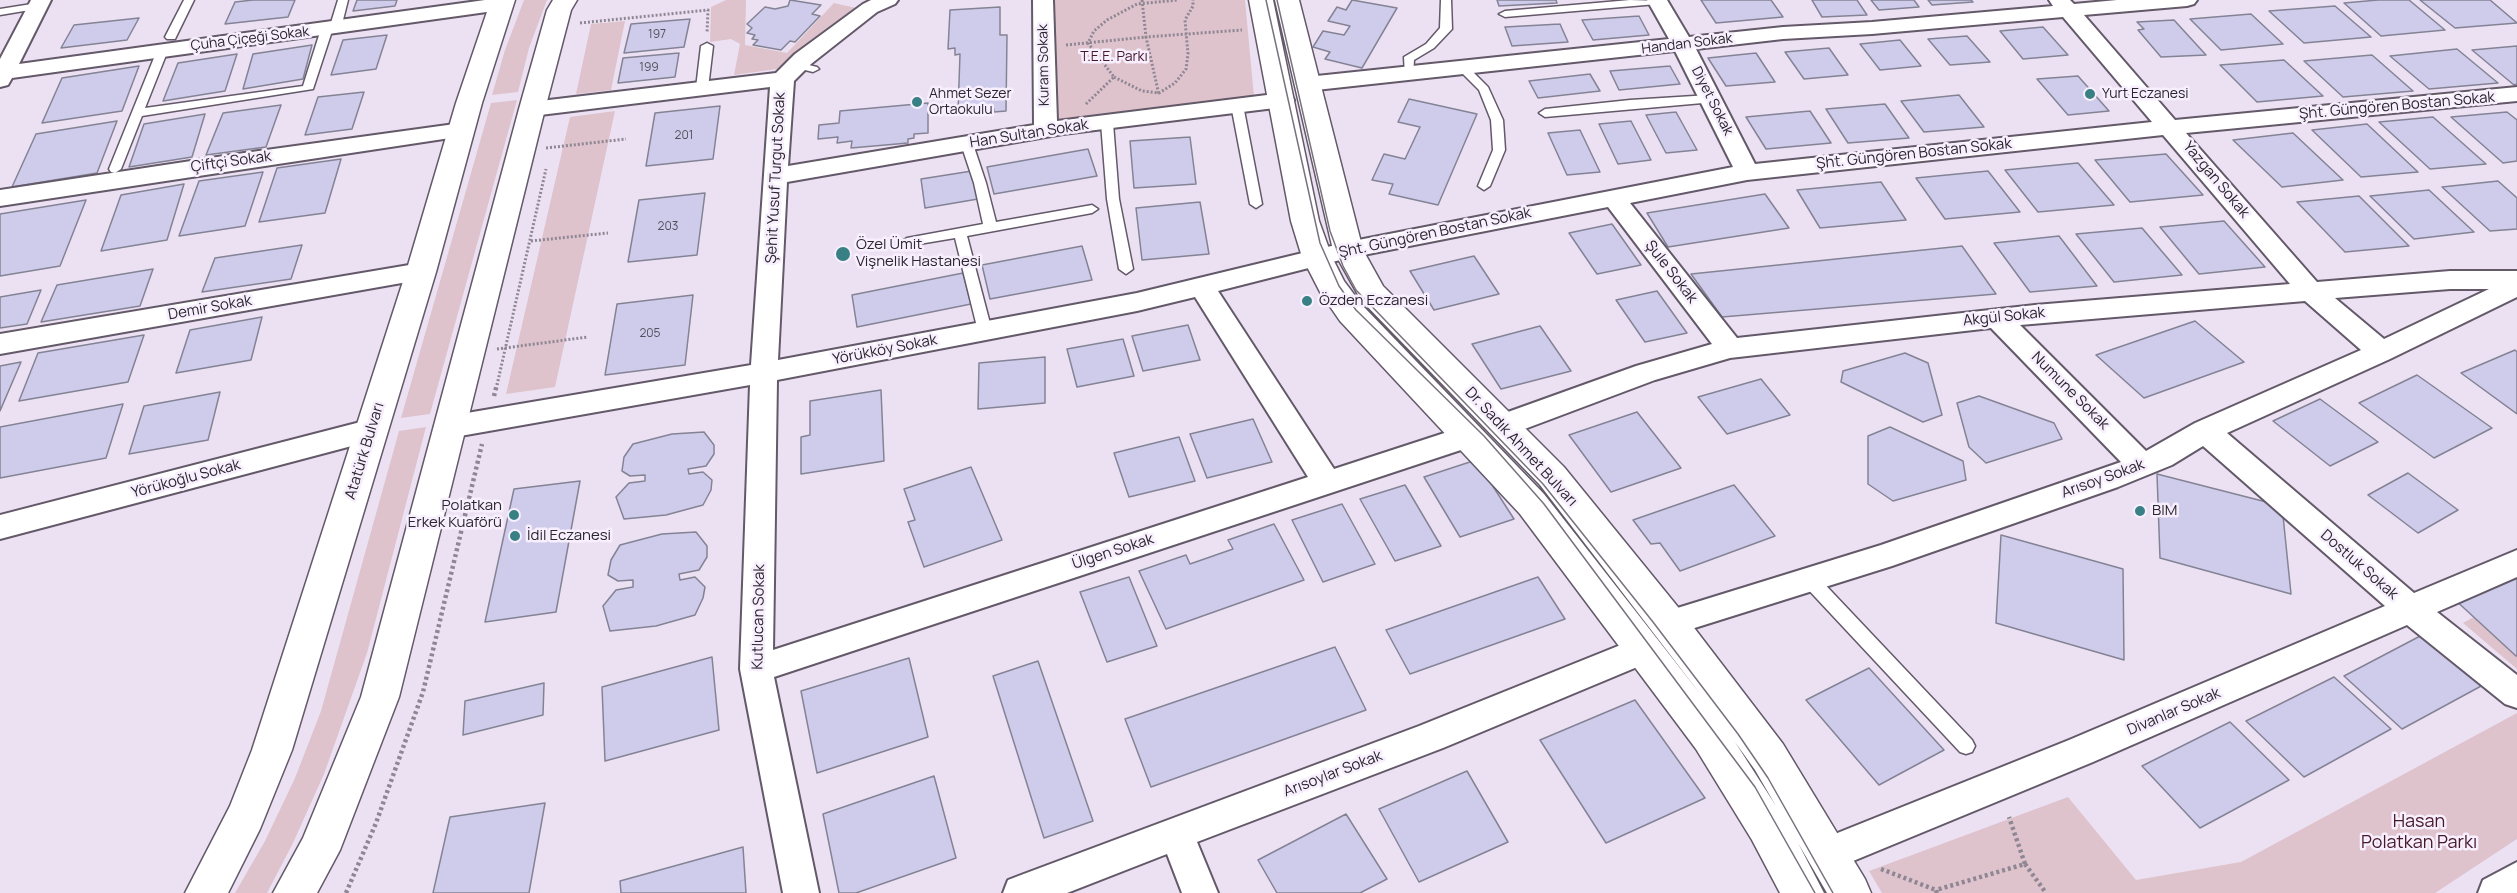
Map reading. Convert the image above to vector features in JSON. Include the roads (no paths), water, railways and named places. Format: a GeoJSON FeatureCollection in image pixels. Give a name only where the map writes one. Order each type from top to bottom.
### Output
{"type":"FeatureCollection","features":[{"type":"Feature","properties":{"kind":"main road","name":"Dr. Sadık Ahmet Bulvarı"},"geometry":{"type":"LineString","coordinates":[[1287,0],[1305,220],[1333,254],[1552,476],[1669,623],[1770,757],[1850,893]]}},
{"type":"Feature","properties":{"kind":"main road","name":"Atatürk Bulvarı"},"geometry":{"type":"LineString","coordinates":[[206,893],[246,816],[272,750],[421,273],[502,2]]}},
{"type":"Feature","properties":{"kind":"main road"},"geometry":{"type":"LineString","coordinates":[[294,893],[319,850],[380,697],[496,244],[535,149],[532,109],[559,10],[572,12]]}},
{"type":"Feature","properties":{"kind":"main road","name":"Dr. Sadık Ahmet Bulvarı"},"geometry":{"type":"LineString","coordinates":[[1264,14],[1294,92]]}},
{"type":"Feature","properties":{"kind":"main road","name":"Dr. Sadık Ahmet Bulvarı"},"geometry":{"type":"LineString","coordinates":[[1333,254],[1331,285],[1352,313],[1532,504],[1710,737],[1766,826],[1803,893]]}},
{"type":"Feature","properties":{"kind":"street"},"geometry":{"type":"LineString","coordinates":[[532,109],[702,88],[798,71],[870,8],[888,0]]}},
{"type":"Feature","properties":{"kind":"street","name":"Kuram Sokak"},"geometry":{"type":"LineString","coordinates":[[1043,0],[1044,47],[1055,129]]}},
{"type":"Feature","properties":{"kind":"street","name":"Diyet Sokak"},"geometry":{"type":"LineString","coordinates":[[1657,0],[1683,45],[1747,172]]}},
{"type":"Feature","properties":{"kind":"street","name":"Handan Sokak"},"geometry":{"type":"LineString","coordinates":[[1294,92],[1409,74],[1783,33],[1872,28],[2064,5],[2187,0]]}},
{"type":"Feature","properties":{"kind":"street","name":"Çuha Çiçeği Sokak"},"geometry":{"type":"LineString","coordinates":[[1,75],[166,43],[331,28],[502,2]]}},
{"type":"Feature","properties":{"kind":"street"},"geometry":{"type":"LineString","coordinates":[[1,75],[40,3]]}},
{"type":"Feature","properties":{"kind":"street","name":"Yazgan Sokak"},"geometry":{"type":"LineString","coordinates":[[2064,5],[2309,290],[2381,352]]}},
{"type":"Feature","properties":{"kind":"street","name":"Şehit Yusuf Turgut Sokak"},"geometry":{"type":"LineString","coordinates":[[764,373],[776,176],[798,71]]}},
{"type":"Feature","properties":{"kind":"street","name":"Han Sultan Sokak"},"geometry":{"type":"LineString","coordinates":[[776,176],[1055,129],[1107,123],[1161,104],[1237,105],[1294,92]]}},
{"type":"Feature","properties":{"kind":"street","name":"Şht. Güngören Bostan Sokak"},"geometry":{"type":"LineString","coordinates":[[1333,254],[1747,172],[2171,127],[2517,94]]}},
{"type":"Feature","properties":{"kind":"street","name":"Çiftçi Sokak"},"geometry":{"type":"LineString","coordinates":[[0,198],[237,161],[462,130]]}},
{"type":"Feature","properties":{"kind":"street","name":"Şule Sokak"},"geometry":{"type":"LineString","coordinates":[[1613,197],[1730,348]]}},
{"type":"Feature","properties":{"kind":"street","name":"Yörükköy Sokak"},"geometry":{"type":"LineString","coordinates":[[449,428],[764,373],[985,331],[1202,287],[1333,254]]}},
{"type":"Feature","properties":{"kind":"street","name":"Demir Sokak"},"geometry":{"type":"LineString","coordinates":[[0,344],[421,273]]}},
{"type":"Feature","properties":{"kind":"street","name":"Akgül Sokak"},"geometry":{"type":"LineString","coordinates":[[1504,425],[1646,373],[1730,348],[1997,318],[2309,290],[2450,280],[2517,280]]}},
{"type":"Feature","properties":{"kind":"street","name":"Arısoy Sokak"},"geometry":{"type":"LineString","coordinates":[[1669,623],[1881,556],[2142,465],[2162,457],[2205,431],[2381,352],[2517,286]]}},
{"type":"Feature","properties":{"kind":"street"},"geometry":{"type":"LineString","coordinates":[[1202,287],[1327,482]]}},
{"type":"Feature","properties":{"kind":"street","name":"Numune Sokak"},"geometry":{"type":"LineString","coordinates":[[1997,318],[2142,465]]}},
{"type":"Feature","properties":{"kind":"street","name":"Kutlucan Sokak"},"geometry":{"type":"LineString","coordinates":[[764,373],[756,669],[801,893]]}},
{"type":"Feature","properties":{"kind":"street","name":"Yörükoğlu Sokak"},"geometry":{"type":"LineString","coordinates":[[0,527],[372,430]]}},
{"type":"Feature","properties":{"kind":"street","name":"Dostluk Sokak"},"geometry":{"type":"LineString","coordinates":[[2205,431],[2412,610],[2517,694]]}},
{"type":"Feature","properties":{"kind":"street","name":"Ülgen Sokak"},"geometry":{"type":"LineString","coordinates":[[756,669],[1469,436]]}},
{"type":"Feature","properties":{"kind":"street","name":"Divanlar Sokak"},"geometry":{"type":"LineString","coordinates":[[1828,854],[2081,751],[2517,563]]}},
{"type":"Feature","properties":{"kind":"street","name":"Arısoylar Sokak"},"geometry":{"type":"LineString","coordinates":[[1021,893],[1083,881],[1176,833],[1431,736],[1643,650]]}},
{"type":"Feature","properties":{"kind":"street"},"geometry":{"type":"LineString","coordinates":[[1176,833],[1200,893]]}},
{"type":"Feature","properties":{"kind":"street"},"geometry":{"type":"LineString","coordinates":[[2496,893],[2517,879]]}},
{"type":"Feature","properties":{"kind":"lane"},"geometry":{"type":"LineString","coordinates":[[115,169],[166,43],[189,0]]}},
{"type":"Feature","properties":{"kind":"lane"},"geometry":{"type":"LineString","coordinates":[[137,112],[305,88],[343,0]]}},
{"type":"Feature","properties":{"kind":"lane"},"geometry":{"type":"LineString","coordinates":[[1409,74],[1408,59],[1430,46],[1446,29],[1446,0]]}},
{"type":"Feature","properties":{"kind":"lane"},"geometry":{"type":"LineString","coordinates":[[1505,14],[1657,0]]}},
{"type":"Feature","properties":{"kind":"lane"},"geometry":{"type":"LineString","coordinates":[[0,12],[40,3]]}},
{"type":"Feature","properties":{"kind":"lane"},"geometry":{"type":"LineString","coordinates":[[702,88],[707,46]]}},
{"type":"Feature","properties":{"kind":"lane"},"geometry":{"type":"LineString","coordinates":[[1463,68],[1484,89],[1497,120],[1499,150],[1484,186]]}},
{"type":"Feature","properties":{"kind":"lane"},"geometry":{"type":"LineString","coordinates":[[1545,113],[1710,99]]}},
{"type":"Feature","properties":{"kind":"lane"},"geometry":{"type":"LineString","coordinates":[[1237,105],[1256,204]]}},
{"type":"Feature","properties":{"kind":"lane"},"geometry":{"type":"LineString","coordinates":[[1107,123],[1113,199],[1126,269]]}},
{"type":"Feature","properties":{"kind":"lane"},"geometry":{"type":"LineString","coordinates":[[967,144],[980,183],[990,226]]}},
{"type":"Feature","properties":{"kind":"lane"},"geometry":{"type":"LineString","coordinates":[[908,242],[1092,209]]}},
{"type":"Feature","properties":{"kind":"lane"},"geometry":{"type":"LineString","coordinates":[[960,232],[985,331]]}},
{"type":"Feature","properties":{"kind":"lane"},"geometry":{"type":"LineString","coordinates":[[1809,579],[1966,746]]}},
{"type":"Feature","properties":{"kind":"tram line"},"geometry":{"type":"LineString","coordinates":[[1266,0],[1320,243],[1339,286],[1356,310],[1484,436],[1544,504],[1755,787],[1815,893]]}},
{"type":"Feature","properties":{"kind":"tram line"},"geometry":{"type":"LineString","coordinates":[[1277,0],[1330,231],[1343,266],[1356,290],[1543,484],[1653,622],[1738,734],[1768,778],[1833,893]]}},
{"type":"Feature","properties":{"kind":"place","name":"Yurt Eczanesi"},"geometry":{"type":"Point","coordinates":[2090,94]}},
{"type":"Feature","properties":{"kind":"place","name":"Ahmet Sezer Ortaokulu"},"geometry":{"type":"Point","coordinates":[917,102]}},
{"type":"Feature","properties":{"kind":"place","name":"Özel Ümit Vişnelik Hastanesi"},"geometry":{"type":"Point","coordinates":[843,254]}},
{"type":"Feature","properties":{"kind":"place","name":"Özden Eczanesi"},"geometry":{"type":"Point","coordinates":[1307,301]}},
{"type":"Feature","properties":{"kind":"place","name":"BIM"},"geometry":{"type":"Point","coordinates":[2140,511]}},
{"type":"Feature","properties":{"kind":"place","name":"Polatkan Erkek Kuaförü"},"geometry":{"type":"Point","coordinates":[514,515]}},
{"type":"Feature","properties":{"kind":"place","name":"İdil Eczanesi"},"geometry":{"type":"Point","coordinates":[515,536]}},
{"type":"Feature","properties":{"kind":"park label","name":"T.E.E. Parkı"},"geometry":{"type":"Point","coordinates":[1114,57]}},
{"type":"Feature","properties":{"kind":"park label","name":"Hasan Polatkan Parkı"},"geometry":{"type":"Point","coordinates":[2419,832]}}]}
